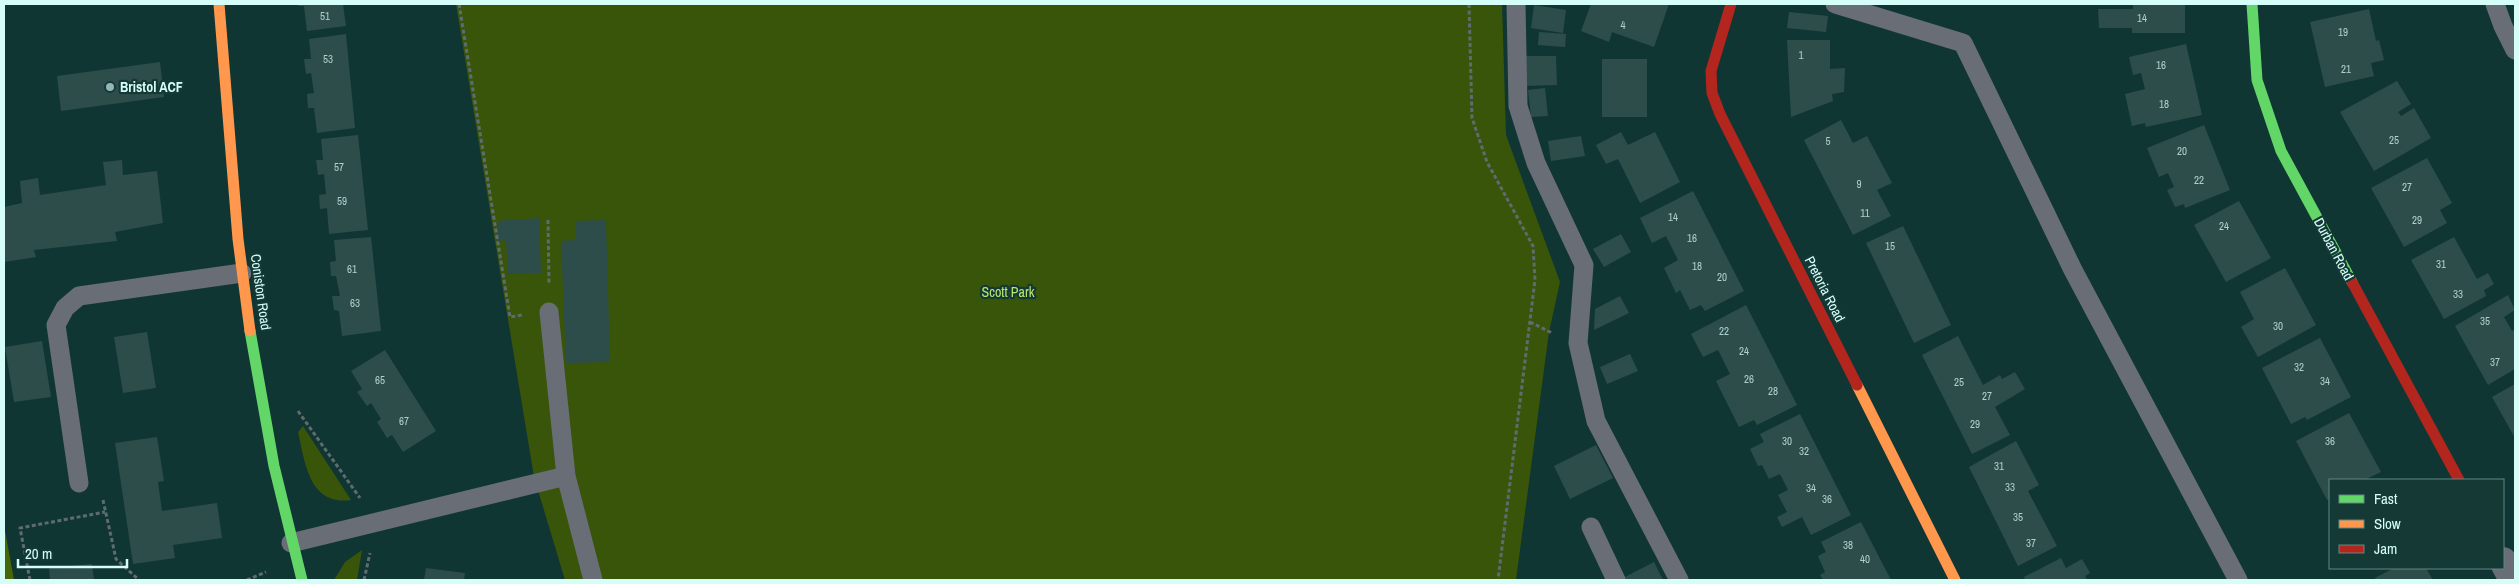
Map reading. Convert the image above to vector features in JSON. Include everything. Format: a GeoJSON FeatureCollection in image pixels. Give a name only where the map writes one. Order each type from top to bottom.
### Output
{"type":"FeatureCollection","features":[{"type":"Feature","properties":{"kind":"street","name":"Coniston Road"},"geometry":{"type":"LineString","coordinates":[[219,4],[242,273],[259,386],[292,542],[302,580]]}},
{"type":"Feature","properties":{"kind":"street","name":"Pretoria Road"},"geometry":{"type":"LineString","coordinates":[[1731,4],[1712,71],[1712,93],[1720,114],[1955,580]]}},
{"type":"Feature","properties":{"kind":"street","name":"Durban Road"},"geometry":{"type":"LineString","coordinates":[[2252,4],[2257,80],[2281,151],[2458,479]]}},
{"type":"Feature","properties":{"kind":"street"},"geometry":{"type":"LineString","coordinates":[[2504,563],[2513,580]]}},
{"type":"Feature","properties":{"kind":"lane"},"geometry":{"type":"LineString","coordinates":[[1516,4],[1518,106],[1536,164],[1584,265],[1578,343],[1596,421],[1679,580]]}},
{"type":"Feature","properties":{"kind":"lane"},"geometry":{"type":"LineString","coordinates":[[1835,4],[1963,43],[2073,270],[2238,580]]}},
{"type":"Feature","properties":{"kind":"lane"},"geometry":{"type":"LineString","coordinates":[[2495,4],[2515,50]]}},
{"type":"Feature","properties":{"kind":"lane"},"geometry":{"type":"LineString","coordinates":[[79,483],[56,325],[65,308],[79,296],[242,273]]}},
{"type":"Feature","properties":{"kind":"lane"},"geometry":{"type":"LineString","coordinates":[[549,312],[566,476],[593,580]]}},
{"type":"Feature","properties":{"kind":"lane"},"geometry":{"type":"LineString","coordinates":[[292,542],[566,476]]}},
{"type":"Feature","properties":{"kind":"lane"},"geometry":{"type":"LineString","coordinates":[[1591,527],[1616,580]]}},
{"type":"Feature","properties":{"kind":"path"},"geometry":{"type":"LineString","coordinates":[[459,4],[510,316],[549,312],[548,220]]}},
{"type":"Feature","properties":{"kind":"path"},"geometry":{"type":"LineString","coordinates":[[1469,4],[1472,118],[1487,162],[1533,246],[1535,280],[1498,580]]}},
{"type":"Feature","properties":{"kind":"path"},"geometry":{"type":"LineString","coordinates":[[293,402],[377,521],[364,580]]}},
{"type":"Feature","properties":{"kind":"path"},"geometry":{"type":"LineString","coordinates":[[79,483],[99,480],[116,559],[139,580]]}},
{"type":"Feature","properties":{"kind":"path"},"geometry":{"type":"LineString","coordinates":[[30,580],[20,528],[105,512]]}},
{"type":"Feature","properties":{"kind":"green space","name":"Scott Park"},"geometry":{"type":"Polygon","coordinates":[[[456,4],[1502,4],[1506,135],[1560,282],[1549,332],[1516,580],[565,580],[534,477],[456,4]]]}},
{"type":"Feature","properties":{"kind":"green space"},"geometry":{"type":"Polygon","coordinates":[[[303,426],[351,500],[337,500],[326,496],[311,480],[298,432],[303,426]]]}},
{"type":"Feature","properties":{"kind":"green space"},"geometry":{"type":"Polygon","coordinates":[[[4,525],[14,580],[4,580],[4,525]]]}},
{"type":"Feature","properties":{"kind":"green space"},"geometry":{"type":"Polygon","coordinates":[[[362,550],[357,580],[334,580],[345,562],[362,550]]]}},
{"type":"Feature","properties":{"kind":"building"},"geometry":{"type":"Polygon","coordinates":[[[298,4],[343,4],[346,26],[307,31],[304,6],[298,6],[298,4]]]}},
{"type":"Feature","properties":{"kind":"building"},"geometry":{"type":"Polygon","coordinates":[[[1591,4],[1669,4],[1654,47],[1612,32],[1609,42],[1581,31],[1591,4]]]}},
{"type":"Feature","properties":{"kind":"building"},"geometry":{"type":"Polygon","coordinates":[[[2133,4],[2185,4],[2185,33],[2132,33],[2132,28],[2099,28],[2098,9],[2133,9],[2133,4]]]}},
{"type":"Feature","properties":{"kind":"building"},"geometry":{"type":"Polygon","coordinates":[[[1534,5],[1566,10],[1563,33],[1531,28],[1534,5]]]}},
{"type":"Feature","properties":{"kind":"building"},"geometry":{"type":"Polygon","coordinates":[[[2369,9],[2376,41],[2379,40],[2384,60],[2371,63],[2374,76],[2325,87],[2310,22],[2369,9]]]}},
{"type":"Feature","properties":{"kind":"building"},"geometry":{"type":"Polygon","coordinates":[[[1789,12],[1828,16],[1826,32],[1787,28],[1789,12]]]}},
{"type":"Feature","properties":{"kind":"building"},"geometry":{"type":"Polygon","coordinates":[[[1539,32],[1566,34],[1565,47],[1538,45],[1539,32]]]}},
{"type":"Feature","properties":{"kind":"building"},"geometry":{"type":"Polygon","coordinates":[[[346,34],[355,128],[317,133],[314,108],[308,108],[307,94],[314,93],[311,73],[306,74],[304,59],[311,59],[309,39],[346,34]]]}},
{"type":"Feature","properties":{"kind":"building"},"geometry":{"type":"Polygon","coordinates":[[[1787,40],[1830,40],[1830,69],[1845,68],[1844,92],[1832,94],[1833,101],[1791,117],[1787,40]]]}},
{"type":"Feature","properties":{"kind":"building"},"geometry":{"type":"Polygon","coordinates":[[[2186,44],[2202,115],[2146,127],[2145,123],[2132,126],[2125,94],[2145,89],[2141,73],[2133,75],[2129,57],[2186,44]]]}},
{"type":"Feature","properties":{"kind":"building"},"geometry":{"type":"Polygon","coordinates":[[[1526,56],[1556,56],[1557,85],[1526,86],[1526,56]]]}},
{"type":"Feature","properties":{"kind":"building"},"geometry":{"type":"Polygon","coordinates":[[[1602,59],[1647,59],[1647,117],[1602,117],[1602,59]]]}},
{"type":"Feature","properties":{"kind":"building","name":"Bristol ACF"},"geometry":{"type":"Polygon","coordinates":[[[160,62],[164,97],[61,111],[57,76],[160,62]]]}},
{"type":"Feature","properties":{"kind":"building"},"geometry":{"type":"Polygon","coordinates":[[[2397,81],[2411,104],[2398,112],[2401,116],[2414,108],[2431,138],[2374,171],[2340,112],[2397,81]]]}},
{"type":"Feature","properties":{"kind":"building"},"geometry":{"type":"Polygon","coordinates":[[[1545,88],[1548,116],[1531,117],[1528,90],[1545,88]]]}},
{"type":"Feature","properties":{"kind":"building"},"geometry":{"type":"Polygon","coordinates":[[[1841,120],[1853,143],[1867,136],[1892,183],[1877,190],[1891,216],[1853,235],[1804,140],[1841,120]]]}},
{"type":"Feature","properties":{"kind":"building"},"geometry":{"type":"Polygon","coordinates":[[[2204,125],[2230,190],[2185,208],[2184,204],[2175,207],[2167,190],[2174,187],[2168,173],[2159,177],[2147,148],[2204,125]]]}},
{"type":"Feature","properties":{"kind":"building"},"geometry":{"type":"Polygon","coordinates":[[[1621,132],[1628,145],[1655,132],[1680,182],[1640,203],[1618,159],[1606,164],[1596,145],[1621,132]]]}},
{"type":"Feature","properties":{"kind":"building"},"geometry":{"type":"Polygon","coordinates":[[[358,135],[368,230],[329,234],[327,208],[320,209],[319,195],[326,194],[324,174],[318,175],[316,160],[323,160],[321,139],[358,135]]]}},
{"type":"Feature","properties":{"kind":"building"},"geometry":{"type":"Polygon","coordinates":[[[1581,136],[1585,156],[1551,161],[1548,141],[1581,136]]]}},
{"type":"Feature","properties":{"kind":"building"},"geometry":{"type":"Polygon","coordinates":[[[2427,158],[2452,203],[2440,210],[2447,223],[2404,247],[2371,188],[2427,158]]]}},
{"type":"Feature","properties":{"kind":"building"},"geometry":{"type":"Polygon","coordinates":[[[122,160],[123,175],[157,171],[163,223],[115,232],[117,241],[34,250],[36,257],[4,262],[4,207],[22,203],[20,181],[38,178],[40,195],[106,185],[103,162],[122,160]]]}},
{"type":"Feature","properties":{"kind":"building"},"geometry":{"type":"Polygon","coordinates":[[[1693,191],[1744,291],[1705,311],[1701,305],[1690,310],[1680,290],[1676,293],[1664,268],[1678,260],[1666,236],[1652,243],[1640,218],[1693,191]]]}},
{"type":"Feature","properties":{"kind":"building"},"geometry":{"type":"Polygon","coordinates":[[[2239,201],[2271,258],[2226,282],[2194,225],[2239,201]]]}},
{"type":"Feature","properties":{"kind":"building"},"geometry":{"type":"Polygon","coordinates":[[[539,218],[541,273],[508,274],[506,240],[498,241],[497,221],[539,218]]]}},
{"type":"Feature","properties":{"kind":"building"},"geometry":{"type":"Polygon","coordinates":[[[606,220],[610,362],[566,363],[561,241],[576,240],[576,221],[606,220]]]}},
{"type":"Feature","properties":{"kind":"building"},"geometry":{"type":"Polygon","coordinates":[[[1903,226],[1951,325],[1914,343],[1866,243],[1903,226]]]}},
{"type":"Feature","properties":{"kind":"building"},"geometry":{"type":"Polygon","coordinates":[[[1621,234],[1631,252],[1604,267],[1593,249],[1621,234]]]}},
{"type":"Feature","properties":{"kind":"building"},"geometry":{"type":"Polygon","coordinates":[[[371,237],[381,331],[342,336],[339,311],[334,310],[332,296],[340,296],[336,276],[331,276],[330,262],[336,261],[334,240],[371,237]]]}},
{"type":"Feature","properties":{"kind":"building"},"geometry":{"type":"Polygon","coordinates":[[[2454,237],[2477,279],[2488,273],[2494,284],[2484,290],[2486,296],[2444,319],[2411,260],[2454,237]]]}},
{"type":"Feature","properties":{"kind":"building"},"geometry":{"type":"Polygon","coordinates":[[[2285,268],[2316,325],[2258,357],[2241,327],[2254,319],[2240,292],[2285,268]]]}},
{"type":"Feature","properties":{"kind":"building"},"geometry":{"type":"Polygon","coordinates":[[[2508,295],[2515,310],[2504,317],[2512,331],[2515,329],[2515,369],[2488,385],[2455,326],[2508,295]]]}},
{"type":"Feature","properties":{"kind":"building"},"geometry":{"type":"Polygon","coordinates":[[[1620,296],[1629,313],[1594,330],[1595,309],[1620,296]]]}},
{"type":"Feature","properties":{"kind":"building"},"geometry":{"type":"Polygon","coordinates":[[[1746,305],[1797,405],[1757,425],[1754,420],[1739,427],[1716,381],[1730,374],[1718,350],[1703,357],[1691,334],[1746,305]]]}},
{"type":"Feature","properties":{"kind":"building"},"geometry":{"type":"Polygon","coordinates":[[[147,332],[156,388],[123,393],[114,337],[147,332]]]}},
{"type":"Feature","properties":{"kind":"building"},"geometry":{"type":"Polygon","coordinates":[[[1958,336],[1983,385],[2000,375],[2002,379],[2015,372],[2025,389],[1995,407],[2010,435],[1972,454],[1922,355],[1958,336]]]}},
{"type":"Feature","properties":{"kind":"building"},"geometry":{"type":"Polygon","coordinates":[[[2320,338],[2351,397],[2307,420],[2305,417],[2291,424],[2262,368],[2320,338]]]}},
{"type":"Feature","properties":{"kind":"building"},"geometry":{"type":"Polygon","coordinates":[[[42,341],[51,397],[14,402],[5,347],[42,341]]]}},
{"type":"Feature","properties":{"kind":"building"},"geometry":{"type":"Polygon","coordinates":[[[385,350],[436,431],[403,452],[392,435],[387,438],[377,422],[381,419],[371,403],[367,406],[357,392],[362,389],[351,371],[385,350]]]}},
{"type":"Feature","properties":{"kind":"building"},"geometry":{"type":"Polygon","coordinates":[[[1630,354],[1638,371],[1607,384],[1600,367],[1630,354]]]}},
{"type":"Feature","properties":{"kind":"building"},"geometry":{"type":"Polygon","coordinates":[[[2515,384],[2515,438],[2492,397],[2515,384]]]}},
{"type":"Feature","properties":{"kind":"building"},"geometry":{"type":"Polygon","coordinates":[[[2349,413],[2381,472],[2366,479],[2329,479],[2329,499],[2327,500],[2296,441],[2349,413]]]}},
{"type":"Feature","properties":{"kind":"building"},"geometry":{"type":"Polygon","coordinates":[[[1800,414],[1851,515],[1811,535],[1802,517],[1782,527],[1777,517],[1787,512],[1778,495],[1788,490],[1780,474],[1769,479],[1762,465],[1758,466],[1750,449],[1764,442],[1760,434],[1800,414]]]}},
{"type":"Feature","properties":{"kind":"building"},"geometry":{"type":"Polygon","coordinates":[[[157,437],[164,481],[158,482],[162,511],[217,503],[222,538],[173,545],[175,558],[133,564],[115,443],[157,437]]]}},
{"type":"Feature","properties":{"kind":"building"},"geometry":{"type":"Polygon","coordinates":[[[2016,441],[2039,485],[2028,491],[2057,546],[2018,566],[1969,467],[2016,441]]]}},
{"type":"Feature","properties":{"kind":"building"},"geometry":{"type":"Polygon","coordinates":[[[1596,445],[1613,478],[1570,499],[1554,466],[1596,445]]]}},
{"type":"Feature","properties":{"kind":"building"},"geometry":{"type":"Polygon","coordinates":[[[1861,522],[1891,580],[1823,580],[1820,575],[1825,572],[1818,556],[1826,552],[1821,542],[1861,522]]]}},
{"type":"Feature","properties":{"kind":"building"},"geometry":{"type":"Polygon","coordinates":[[[2061,558],[2066,568],[2082,559],[2090,573],[2085,576],[2087,580],[2025,580],[2024,577],[2061,558]]]}},
{"type":"Feature","properties":{"kind":"building"},"geometry":{"type":"Polygon","coordinates":[[[1654,562],[1663,580],[1619,580],[1654,562]]]}},
{"type":"Feature","properties":{"kind":"building"},"geometry":{"type":"Polygon","coordinates":[[[92,564],[94,580],[50,580],[49,568],[92,564]]]}},
{"type":"Feature","properties":{"kind":"building"},"geometry":{"type":"Polygon","coordinates":[[[426,568],[465,573],[464,580],[424,580],[426,568]]]}},
{"type":"Feature","properties":{"kind":"building"},"geometry":{"type":"Polygon","coordinates":[[[2392,569],[2427,569],[2433,580],[2376,580],[2375,578],[2392,569]]]}},
{"type":"Feature","properties":{"kind":"traffic: fast"},"geometry":{"type":"LineString","coordinates":[[2252,4],[2257,80],[2281,151],[2352,282]]}},
{"type":"Feature","properties":{"kind":"traffic: fast"},"geometry":{"type":"LineString","coordinates":[[250,331],[274,466],[302,580]]}},
{"type":"Feature","properties":{"kind":"traffic: slow"},"geometry":{"type":"LineString","coordinates":[[219,4],[238,239],[250,331]]}},
{"type":"Feature","properties":{"kind":"traffic: slow"},"geometry":{"type":"LineString","coordinates":[[1857,385],[1955,580]]}},
{"type":"Feature","properties":{"kind":"traffic: jam"},"geometry":{"type":"LineString","coordinates":[[1731,4],[1711,71],[1712,93],[1720,114],[1857,385]]}},
{"type":"Feature","properties":{"kind":"traffic: jam"},"geometry":{"type":"LineString","coordinates":[[2352,282],[2458,479]]}},
{"type":"Feature","properties":{"kind":"place","name":"Bristol ACF"},"geometry":{"type":"Point","coordinates":[110,87]}}]}
